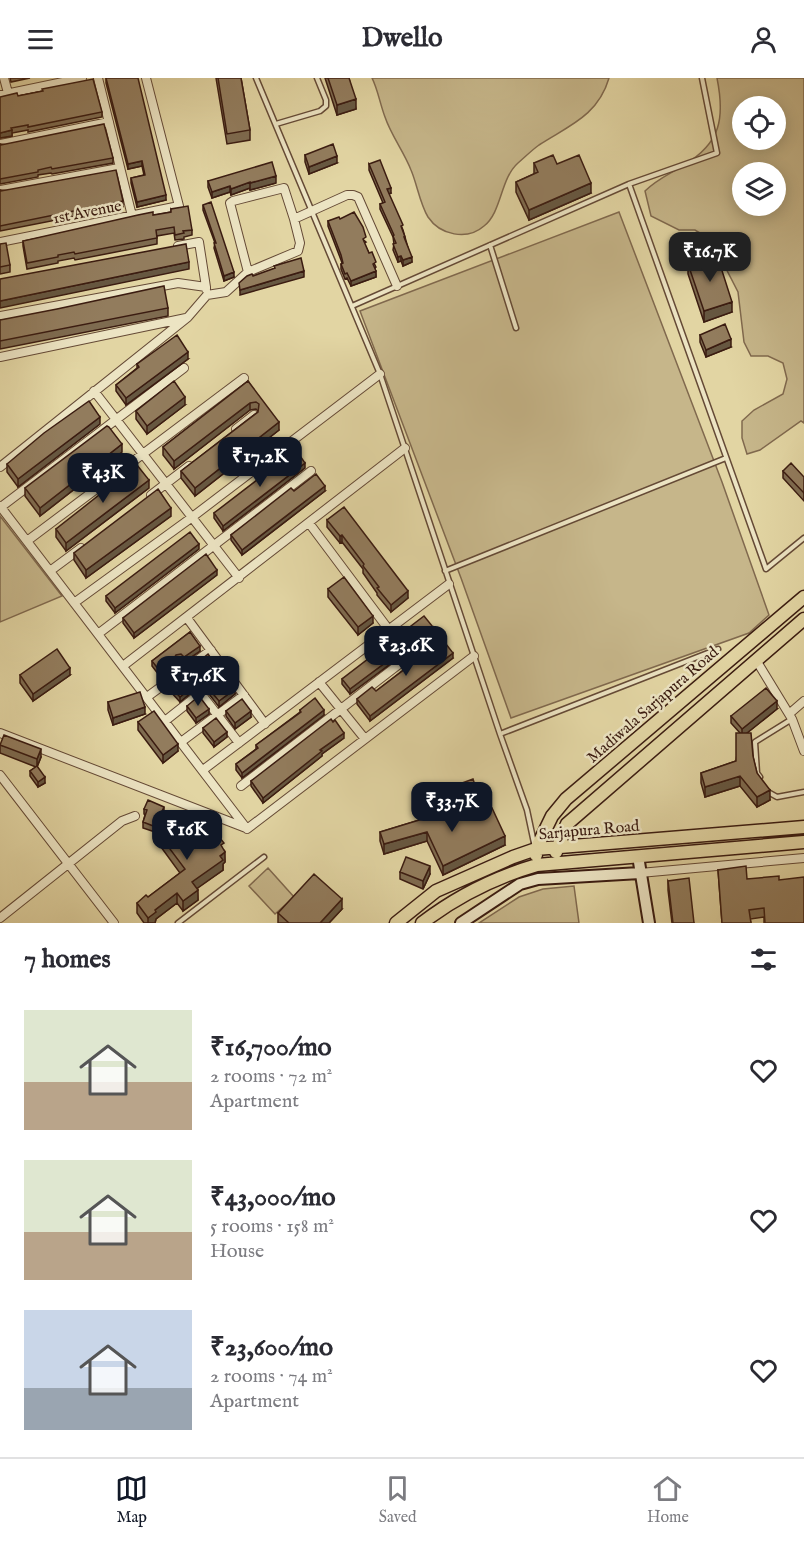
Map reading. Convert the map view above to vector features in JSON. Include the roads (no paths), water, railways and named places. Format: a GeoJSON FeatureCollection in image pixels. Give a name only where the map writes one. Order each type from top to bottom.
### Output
{"type":"FeatureCollection","features":[{"type":"Feature","properties":{"kind":"main road","name":"Madiwala Sarjapura Road"},"geometry":{"type":"LineString","coordinates":[[536,849],[552,816],[566,799],[804,597]]}},
{"type":"Feature","properties":{"kind":"main road"},"geometry":{"type":"LineString","coordinates":[[555,863],[557,846],[567,824],[804,619]]}},
{"type":"Feature","properties":{"kind":"main road","name":"Sarjapura Road"},"geometry":{"type":"LineString","coordinates":[[396,923],[436,891],[536,849],[804,827]]}},
{"type":"Feature","properties":{"kind":"main road","name":"Sarjapura Road"},"geometry":{"type":"LineString","coordinates":[[422,923],[445,906],[513,872],[537,865],[804,843]]}},
{"type":"Feature","properties":{"kind":"main road"},"geometry":{"type":"LineString","coordinates":[[536,849],[537,865]]}},
{"type":"Feature","properties":{"kind":"street"},"geometry":{"type":"LineString","coordinates":[[4,78],[4,94],[82,78]]}},
{"type":"Feature","properties":{"kind":"street"},"geometry":{"type":"LineString","coordinates":[[98,78],[132,216]]}},
{"type":"Feature","properties":{"kind":"street","name":"1st Avenue"},"geometry":{"type":"LineString","coordinates":[[0,242],[179,206],[146,78]]}},
{"type":"Feature","properties":{"kind":"street"},"geometry":{"type":"LineString","coordinates":[[0,144],[109,122]]}},
{"type":"Feature","properties":{"kind":"street"},"geometry":{"type":"LineString","coordinates":[[0,190],[119,168]]}},
{"type":"Feature","properties":{"kind":"street"},"geometry":{"type":"LineString","coordinates":[[0,316],[178,283],[207,291],[226,292],[248,272],[298,250],[300,243],[284,188],[230,203],[248,272]]}},
{"type":"Feature","properties":{"kind":"street"},"geometry":{"type":"LineString","coordinates":[[294,219],[347,195],[358,197],[398,286]]}},
{"type":"Feature","properties":{"kind":"street"},"geometry":{"type":"LineString","coordinates":[[0,467],[188,318],[207,291],[199,242],[164,248]]}},
{"type":"Feature","properties":{"kind":"street"},"geometry":{"type":"LineString","coordinates":[[0,357],[188,318]]}},
{"type":"Feature","properties":{"kind":"street"},"geometry":{"type":"LineString","coordinates":[[184,368],[0,506],[247,829]]}},
{"type":"Feature","properties":{"kind":"street"},"geometry":{"type":"LineString","coordinates":[[74,603],[191,518],[380,374]]}},
{"type":"Feature","properties":{"kind":"street"},"geometry":{"type":"LineString","coordinates":[[27,541],[244,378]]}},
{"type":"Feature","properties":{"kind":"street"},"geometry":{"type":"LineString","coordinates":[[94,391],[238,578]]}},
{"type":"Feature","properties":{"kind":"street"},"geometry":{"type":"LineString","coordinates":[[227,436],[254,415]]}},
{"type":"Feature","properties":{"kind":"street"},"geometry":{"type":"LineString","coordinates":[[123,666],[405,448]]}},
{"type":"Feature","properties":{"kind":"street"},"geometry":{"type":"LineString","coordinates":[[146,499],[200,457]]}},
{"type":"Feature","properties":{"kind":"street"},"geometry":{"type":"LineString","coordinates":[[98,634],[311,471]]}},
{"type":"Feature","properties":{"kind":"street"},"geometry":{"type":"LineString","coordinates":[[309,523],[389,630]]}},
{"type":"Feature","properties":{"kind":"street"},"geometry":{"type":"LineString","coordinates":[[50,571],[88,543]]}},
{"type":"Feature","properties":{"kind":"street"},"geometry":{"type":"LineString","coordinates":[[203,770],[449,584]]}},
{"type":"Feature","properties":{"kind":"street"},"geometry":{"type":"LineString","coordinates":[[187,618],[264,724]]}},
{"type":"Feature","properties":{"kind":"street"},"geometry":{"type":"LineString","coordinates":[[241,786],[433,638]]}},
{"type":"Feature","properties":{"kind":"street"},"geometry":{"type":"LineString","coordinates":[[147,697],[181,667],[211,650]]}},
{"type":"Feature","properties":{"kind":"street"},"geometry":{"type":"LineString","coordinates":[[247,829],[474,656]]}},
{"type":"Feature","properties":{"kind":"street"},"geometry":{"type":"LineString","coordinates":[[756,660],[791,716],[804,751]]}},
{"type":"Feature","properties":{"kind":"street"},"geometry":{"type":"LineString","coordinates":[[181,667],[239,743]]}},
{"type":"Feature","properties":{"kind":"street"},"geometry":{"type":"LineString","coordinates":[[165,721],[227,672]]}},
{"type":"Feature","properties":{"kind":"street"},"geometry":{"type":"LineString","coordinates":[[319,682],[365,739]]}},
{"type":"Feature","properties":{"kind":"street"},"geometry":{"type":"LineString","coordinates":[[181,742],[244,695]]}},
{"type":"Feature","properties":{"kind":"street"},"geometry":{"type":"LineString","coordinates":[[791,716],[804,701]]}},
{"type":"Feature","properties":{"kind":"street"},"geometry":{"type":"LineString","coordinates":[[795,728],[804,721]]}},
{"type":"Feature","properties":{"kind":"street"},"geometry":{"type":"LineString","coordinates":[[0,733],[247,829]]}},
{"type":"Feature","properties":{"kind":"street"},"geometry":{"type":"LineString","coordinates":[[0,775],[114,923]]}},
{"type":"Feature","properties":{"kind":"street"},"geometry":{"type":"LineString","coordinates":[[9,923],[1,915],[69,865],[122,821],[135,816]]}},
{"type":"Feature","properties":{"kind":"street"},"geometry":{"type":"LineString","coordinates":[[638,856],[649,923]]}},
{"type":"Feature","properties":{"kind":"street"},"geometry":{"type":"LineString","coordinates":[[461,923],[520,884],[538,879],[640,873],[804,858]]}},
{"type":"Feature","properties":{"kind":"lane"},"geometry":{"type":"LineString","coordinates":[[256,78],[380,374],[527,810],[536,849]]}},
{"type":"Feature","properties":{"kind":"lane"},"geometry":{"type":"LineString","coordinates":[[276,124],[320,111],[326,106],[318,78]]}},
{"type":"Feature","properties":{"kind":"lane"},"geometry":{"type":"LineString","coordinates":[[352,306],[628,184],[717,153],[702,78]]}},
{"type":"Feature","properties":{"kind":"lane"},"geometry":{"type":"LineString","coordinates":[[628,184],[766,569],[804,538]]}},
{"type":"Feature","properties":{"kind":"lane"},"geometry":{"type":"LineString","coordinates":[[490,245],[516,328]]}},
{"type":"Feature","properties":{"kind":"lane"},"geometry":{"type":"LineString","coordinates":[[445,572],[726,458]]}},
{"type":"Feature","properties":{"kind":"lane"},"geometry":{"type":"LineString","coordinates":[[500,734],[718,649]]}},
{"type":"Feature","properties":{"kind":"lane"},"geometry":{"type":"LineString","coordinates":[[791,716],[755,742],[757,773],[768,793],[777,797],[804,792]]}},
{"type":"Feature","properties":{"kind":"lane"},"geometry":{"type":"LineString","coordinates":[[178,923],[264,857]]}}]}
